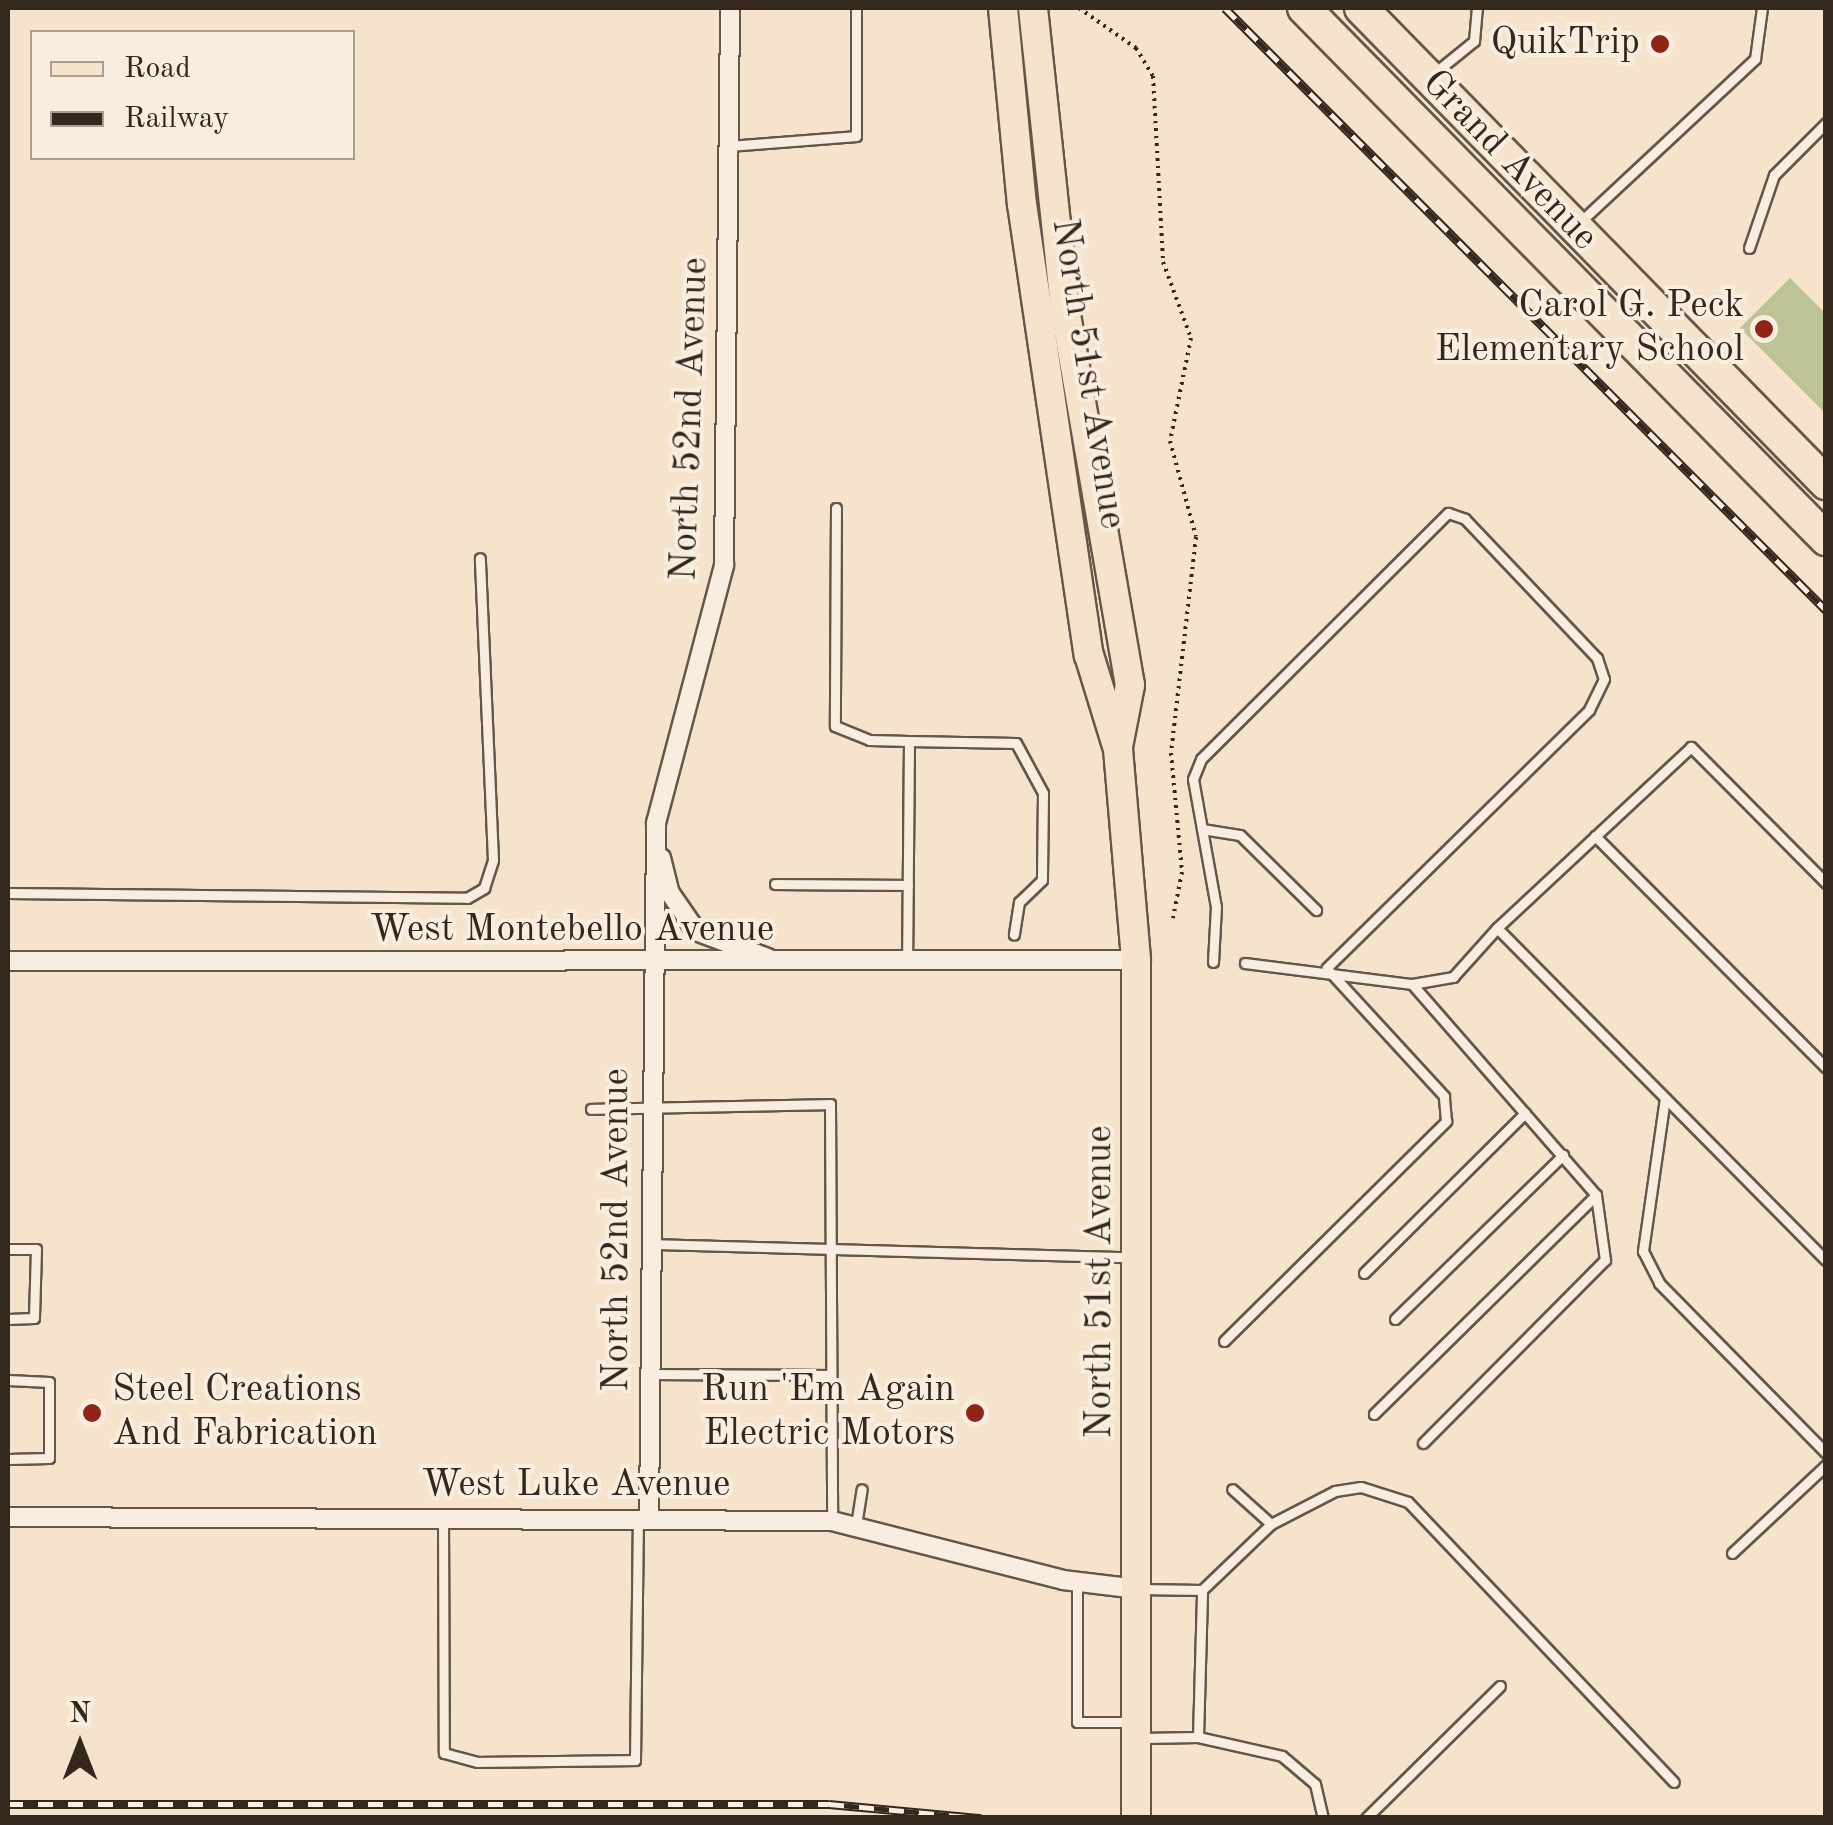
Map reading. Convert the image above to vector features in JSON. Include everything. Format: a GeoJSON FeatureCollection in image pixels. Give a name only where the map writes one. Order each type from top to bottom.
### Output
{"type":"FeatureCollection","features":[{"type":"Feature","properties":{"kind":"highway","name":"Grand Avenue"},"geometry":{"type":"LineString","coordinates":[[1304,8],[1826,540]]}},
{"type":"Feature","properties":{"kind":"highway","name":"Grand Avenue"},"geometry":{"type":"LineString","coordinates":[[1360,8],[1826,484]]}},
{"type":"Feature","properties":{"kind":"main road","name":"North 51st Avenue"},"geometry":{"type":"LineString","coordinates":[[1004,8],[1029,253],[1090,655],[1118,749],[1136,960],[1136,1818]]}},
{"type":"Feature","properties":{"kind":"main road","name":"North 51st Avenue"},"geometry":{"type":"LineString","coordinates":[[1032,8],[1064,309],[1130,685],[1118,749]]}},
{"type":"Feature","properties":{"kind":"street","name":"North 52nd Avenue"},"geometry":{"type":"LineString","coordinates":[[644,1518],[650,1374],[656,823],[724,565],[730,8]]}},
{"type":"Feature","properties":{"kind":"street","name":"North 52nd Avenue"},"geometry":{"type":"LineString","coordinates":[[656,823],[664,877],[696,931],[786,964]]}},
{"type":"Feature","properties":{"kind":"street","name":"West Montebello Avenue"},"geometry":{"type":"LineString","coordinates":[[8,961],[653,966],[1136,960]]}},
{"type":"Feature","properties":{"kind":"street","name":"West Luke Avenue"},"geometry":{"type":"LineString","coordinates":[[8,1517],[832,1521],[1077,1582],[1137,1588]]}},
{"type":"Feature","properties":{"kind":"lane"},"geometry":{"type":"LineString","coordinates":[[729,146],[856,136],[856,8]]}},
{"type":"Feature","properties":{"kind":"lane"},"geometry":{"type":"LineString","coordinates":[[1429,78],[1474,40],[1477,8]]}},
{"type":"Feature","properties":{"kind":"lane"},"geometry":{"type":"LineString","coordinates":[[1574,227],[1755,59],[1762,8]]}},
{"type":"Feature","properties":{"kind":"lane"},"geometry":{"type":"LineString","coordinates":[[1748,248],[1774,175],[1826,122]]}},
{"type":"Feature","properties":{"kind":"lane"},"geometry":{"type":"LineString","coordinates":[[836,508],[835,726],[870,740],[1016,743],[1043,793],[1042,880],[1018,902],[1014,935]]}},
{"type":"Feature","properties":{"kind":"lane"},"geometry":{"type":"LineString","coordinates":[[1213,962],[1216,906],[1193,779],[1201,758],[1448,513],[1465,518],[1596,658],[1604,680],[1589,710],[1326,968]]}},
{"type":"Feature","properties":{"kind":"lane"},"geometry":{"type":"LineString","coordinates":[[8,893],[467,898],[484,888],[493,860],[480,558]]}},
{"type":"Feature","properties":{"kind":"lane"},"geometry":{"type":"LineString","coordinates":[[906,964],[909,741]]}},
{"type":"Feature","properties":{"kind":"lane"},"geometry":{"type":"LineString","coordinates":[[1245,963],[1326,968],[1412,984],[1453,977],[1497,928],[1691,748],[1826,883]]}},
{"type":"Feature","properties":{"kind":"lane"},"geometry":{"type":"LineString","coordinates":[[1202,829],[1240,836],[1316,910]]}},
{"type":"Feature","properties":{"kind":"lane"},"geometry":{"type":"LineString","coordinates":[[1595,836],[1826,1068]]}},
{"type":"Feature","properties":{"kind":"lane"},"geometry":{"type":"LineString","coordinates":[[774,884],[908,886]]}},
{"type":"Feature","properties":{"kind":"lane"},"geometry":{"type":"LineString","coordinates":[[1497,928],[1826,1260]]}},
{"type":"Feature","properties":{"kind":"lane"},"geometry":{"type":"LineString","coordinates":[[1224,1341],[1446,1121],[1444,1096],[1326,968]]}},
{"type":"Feature","properties":{"kind":"lane"},"geometry":{"type":"LineString","coordinates":[[1412,984],[1596,1195],[1604,1260],[1423,1443]]}},
{"type":"Feature","properties":{"kind":"lane"},"geometry":{"type":"LineString","coordinates":[[1665,1098],[1643,1251],[1659,1283],[1826,1453]]}},
{"type":"Feature","properties":{"kind":"lane"},"geometry":{"type":"LineString","coordinates":[[591,1109],[650,1104],[830,1104],[827,1375],[832,1521]]}},
{"type":"Feature","properties":{"kind":"lane"},"geometry":{"type":"LineString","coordinates":[[1364,1273],[1525,1113]]}},
{"type":"Feature","properties":{"kind":"lane"},"geometry":{"type":"LineString","coordinates":[[1395,1319],[1562,1155]]}},
{"type":"Feature","properties":{"kind":"lane"},"geometry":{"type":"LineString","coordinates":[[1374,1414],[1596,1195]]}},
{"type":"Feature","properties":{"kind":"lane"},"geometry":{"type":"LineString","coordinates":[[650,1244],[1138,1257]]}},
{"type":"Feature","properties":{"kind":"lane"},"geometry":{"type":"LineString","coordinates":[[8,1249],[36,1249],[34,1318],[8,1319]]}},
{"type":"Feature","properties":{"kind":"lane"},"geometry":{"type":"LineString","coordinates":[[650,1374],[827,1375]]}},
{"type":"Feature","properties":{"kind":"lane"},"geometry":{"type":"LineString","coordinates":[[8,1380],[49,1382],[49,1458],[8,1459]]}},
{"type":"Feature","properties":{"kind":"lane"},"geometry":{"type":"LineString","coordinates":[[1732,1553],[1826,1465]]}},
{"type":"Feature","properties":{"kind":"lane"},"geometry":{"type":"LineString","coordinates":[[1198,1737],[1202,1590],[1271,1524],[1335,1491],[1361,1488],[1408,1502],[1674,1782]]}},
{"type":"Feature","properties":{"kind":"lane"},"geometry":{"type":"LineString","coordinates":[[856,1525],[862,1489]]}},
{"type":"Feature","properties":{"kind":"lane"},"geometry":{"type":"LineString","coordinates":[[1232,1489],[1271,1524]]}},
{"type":"Feature","properties":{"kind":"lane"},"geometry":{"type":"LineString","coordinates":[[442,1518],[444,1753],[478,1762],[635,1760],[644,1518]]}},
{"type":"Feature","properties":{"kind":"lane"},"geometry":{"type":"LineString","coordinates":[[1077,1582],[1077,1722],[1198,1737],[1282,1756],[1316,1784],[1324,1818]]}},
{"type":"Feature","properties":{"kind":"lane"},"geometry":{"type":"LineString","coordinates":[[1137,1588],[1202,1590]]}},
{"type":"Feature","properties":{"kind":"lane"},"geometry":{"type":"LineString","coordinates":[[1366,1818],[1500,1686]]}},
{"type":"Feature","properties":{"kind":"path"},"geometry":{"type":"LineString","coordinates":[[1079,8],[1136,48],[1152,76],[1163,262],[1191,338],[1170,441],[1196,538],[1171,753],[1182,872],[1173,918]]}},
{"type":"Feature","properties":{"kind":"green space"},"geometry":{"type":"Polygon","coordinates":[[[1790,278],[1825,313],[1825,413],[1740,328],[1790,278]]]}},
{"type":"Feature","properties":{"kind":"railway"},"geometry":{"type":"LineString","coordinates":[[1225,8],[1826,610]]}},
{"type":"Feature","properties":{"kind":"railway"},"geometry":{"type":"LineString","coordinates":[[8,1804],[829,1804],[981,1818]]}},
{"type":"Feature","properties":{"kind":"place","name":"QuikTrip"},"geometry":{"type":"Point","coordinates":[1660,44]}},
{"type":"Feature","properties":{"kind":"place","name":"Carol G. Peck Elementary School"},"geometry":{"type":"Point","coordinates":[1764,329]}},
{"type":"Feature","properties":{"kind":"place","name":"Steel Creations And Fabrication"},"geometry":{"type":"Point","coordinates":[92,1413]}},
{"type":"Feature","properties":{"kind":"place","name":"Run 'Em Again Electric Motors"},"geometry":{"type":"Point","coordinates":[975,1413]}}]}
